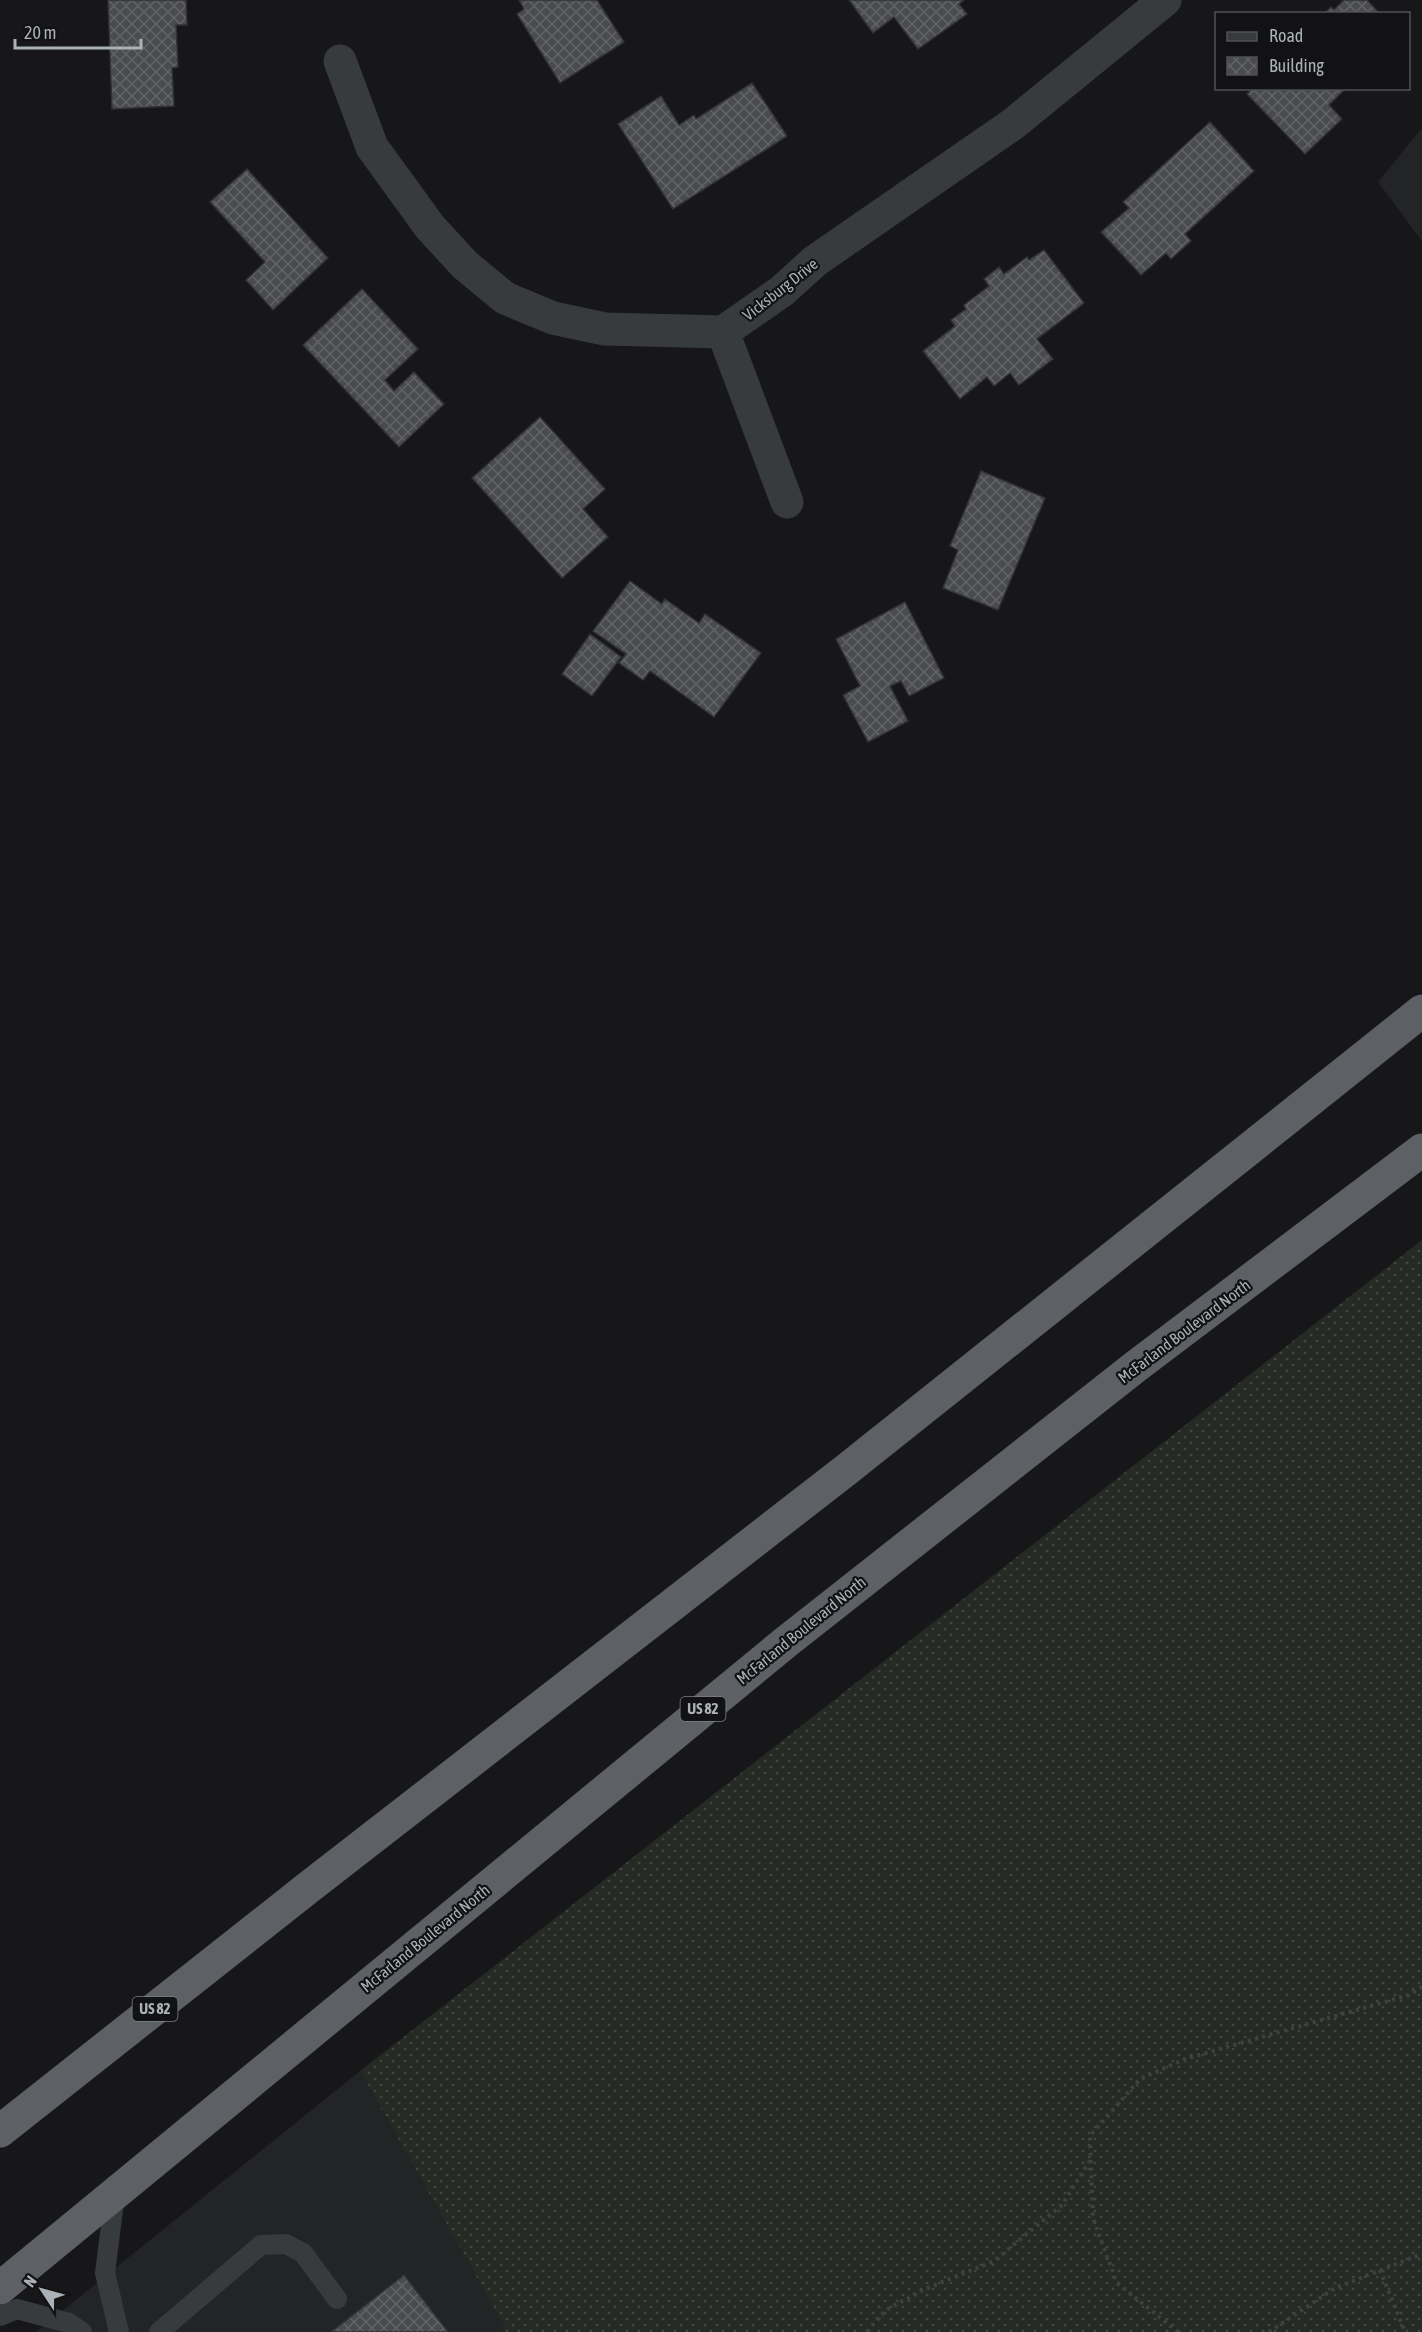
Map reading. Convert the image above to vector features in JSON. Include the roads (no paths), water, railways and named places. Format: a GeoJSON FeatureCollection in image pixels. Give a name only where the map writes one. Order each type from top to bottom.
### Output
{"type":"FeatureCollection","features":[{"type":"Feature","properties":{"kind":"highway","name":"US 82"},"geometry":{"type":"LineString","coordinates":[[0,2131],[309,1887],[846,1470],[1422,1011]]}},
{"type":"Feature","properties":{"kind":"highway","name":"McFarland Boulevard North"},"geometry":{"type":"LineString","coordinates":[[0,2288],[618,1779],[954,1508],[1422,1150]]}},
{"type":"Feature","properties":{"kind":"street","name":"Vicksburg Drive"},"geometry":{"type":"LineString","coordinates":[[723,332],[782,291],[815,261],[1013,124],[1165,0]]}},
{"type":"Feature","properties":{"kind":"street"},"geometry":{"type":"LineString","coordinates":[[340,61],[372,147],[430,227],[465,266],[505,298],[553,318],[605,329],[723,332],[787,502]]}},
{"type":"Feature","properties":{"kind":"lane"},"geometry":{"type":"LineString","coordinates":[[115,2194],[105,2273],[119,2332]]}},
{"type":"Feature","properties":{"kind":"lane"},"geometry":{"type":"LineString","coordinates":[[159,2332],[261,2245],[286,2244],[303,2253],[337,2299]]}},
{"type":"Feature","properties":{"kind":"lane"},"geometry":{"type":"LineString","coordinates":[[0,2316],[17,2309],[69,2323],[82,2332]]}}]}
